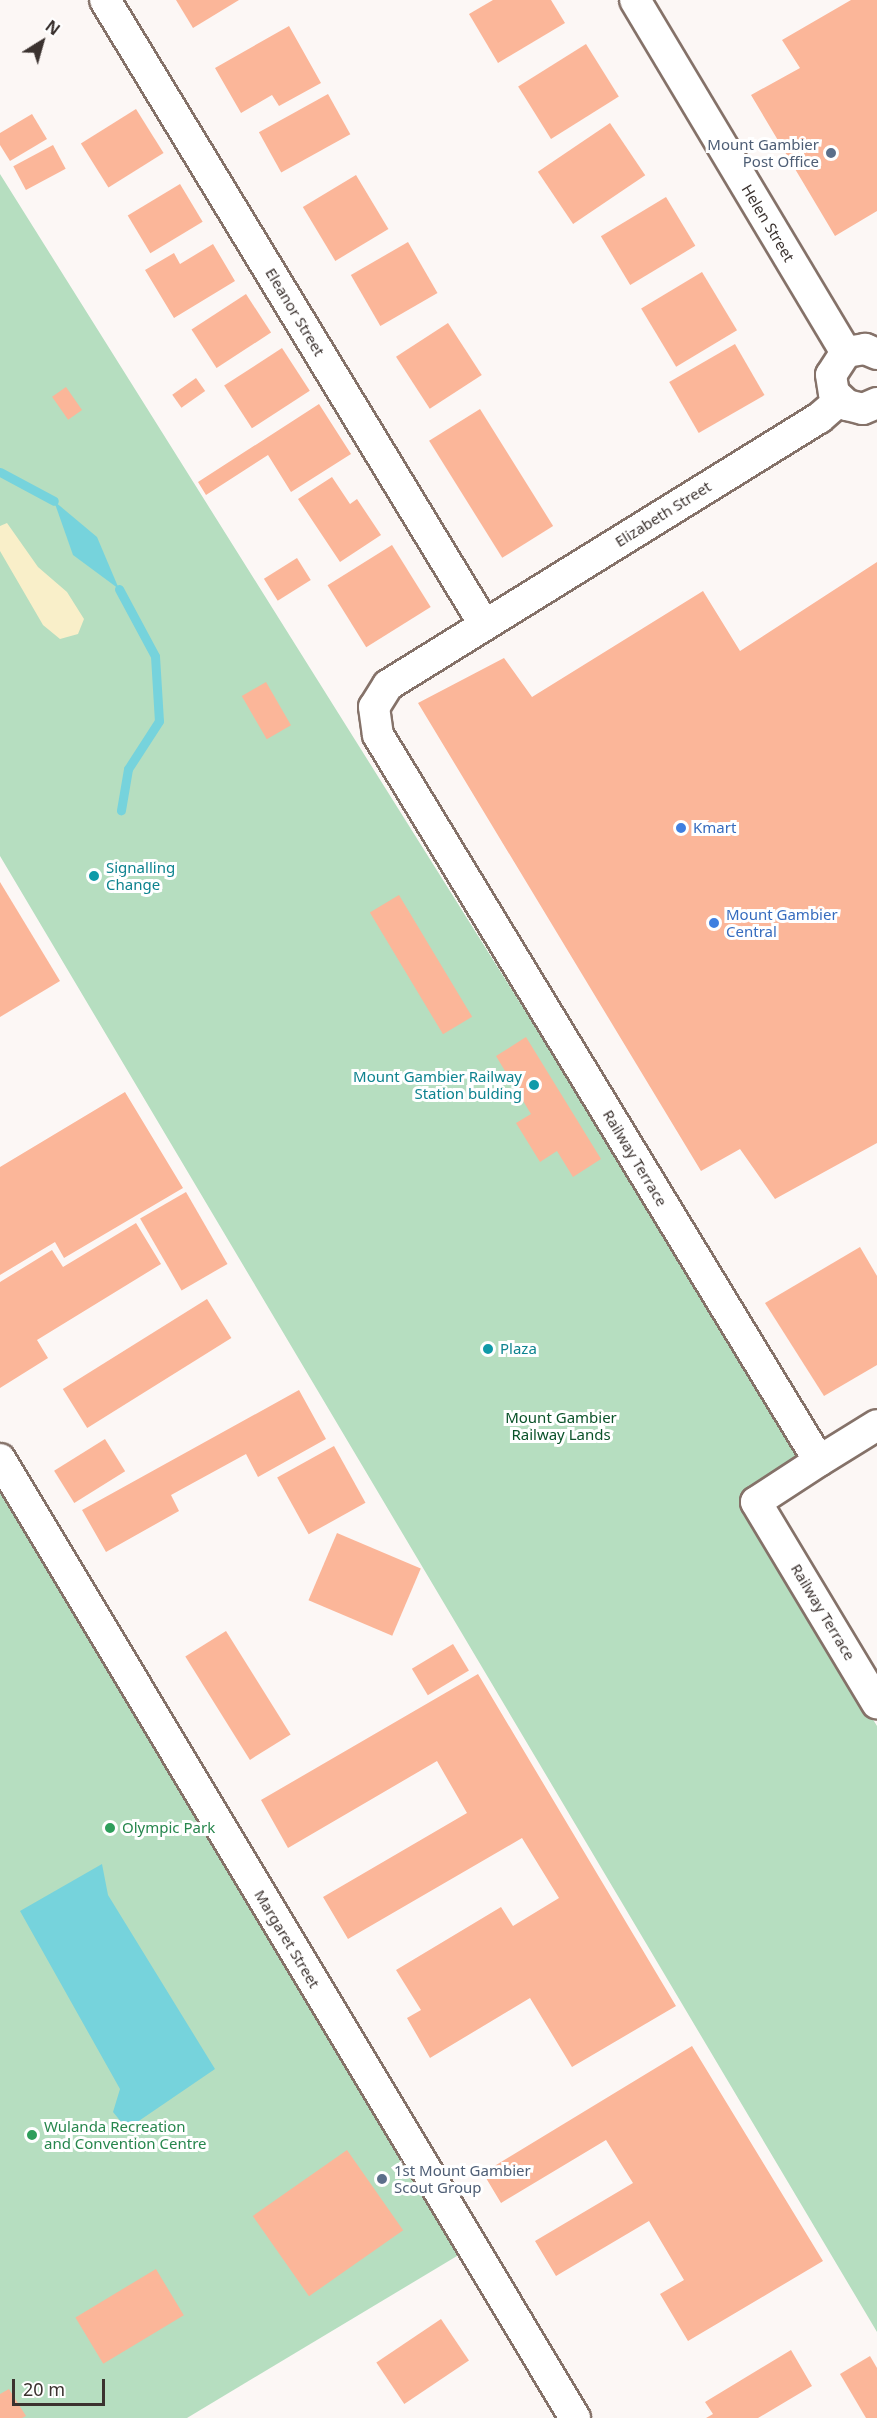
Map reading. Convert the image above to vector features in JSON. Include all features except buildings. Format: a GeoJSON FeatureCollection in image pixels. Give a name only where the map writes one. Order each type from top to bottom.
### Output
{"type":"FeatureCollection","features":[{"type":"Feature","properties":{"kind":"street","name":"Eleanor Street"},"geometry":{"type":"LineString","coordinates":[[105,0],[484,624]]}},
{"type":"Feature","properties":{"kind":"street","name":"Helen Street"},"geometry":{"type":"LineString","coordinates":[[635,0],[846,352]]}},
{"type":"Feature","properties":{"kind":"street"},"geometry":{"type":"LineString","coordinates":[[877,354],[865,349],[846,352],[831,375],[840,400],[855,408],[877,403]]}},
{"type":"Feature","properties":{"kind":"street","name":"Elizabeth Street"},"geometry":{"type":"LineString","coordinates":[[484,624],[819,418],[840,400]]}},
{"type":"Feature","properties":{"kind":"street","name":"Railway Terrace"},"geometry":{"type":"LineString","coordinates":[[484,624],[388,685],[374,707],[378,735],[819,1461],[756,1502],[877,1702]]}},
{"type":"Feature","properties":{"kind":"street"},"geometry":{"type":"LineString","coordinates":[[819,1461],[877,1425]]}},
{"type":"Feature","properties":{"kind":"street","name":"Margaret Street"},"geometry":{"type":"LineString","coordinates":[[0,1459],[575,2418]]}},
{"type":"Feature","properties":{"kind":"green space","name":"Mount Gambier Railway Lands"},"geometry":{"type":"Polygon","coordinates":[[[0,174],[805,1457],[740,1499],[877,1726],[877,2332],[0,856],[0,174]]]}},
{"type":"Feature","properties":{"kind":"green space","name":"Olympic Park"},"geometry":{"type":"Polygon","coordinates":[[[0,1459],[472,2247],[187,2418],[0,2418],[0,1459]]]}},
{"type":"Feature","properties":{"kind":"sand"},"geometry":{"type":"Polygon","coordinates":[[[7,523],[38,567],[67,592],[84,619],[78,634],[60,639],[43,625],[0,551],[0,526],[7,523]]]}},
{"type":"Feature","properties":{"kind":"water"},"geometry":{"type":"Polygon","coordinates":[[[54,501],[97,537],[119,589],[73,555],[54,501]]]}},
{"type":"Feature","properties":{"kind":"water"},"geometry":{"type":"Polygon","coordinates":[[[102,1864],[108,1895],[215,2069],[127,2129],[113,2112],[120,2089],[20,1911],[102,1864]]]}},
{"type":"Feature","properties":{"kind":"waterway"},"geometry":{"type":"LineString","coordinates":[[0,472],[54,501]]}},
{"type":"Feature","properties":{"kind":"waterway"},"geometry":{"type":"LineString","coordinates":[[119,589],[155,656],[159,721],[128,769],[121,810]]}},
{"type":"Feature","properties":{"kind":"place","name":"Mount Gambier Post Office"},"geometry":{"type":"Point","coordinates":[831,153]}},
{"type":"Feature","properties":{"kind":"place","name":"Kmart"},"geometry":{"type":"Point","coordinates":[681,828]}},
{"type":"Feature","properties":{"kind":"place","name":"Signalling Change"},"geometry":{"type":"Point","coordinates":[94,876]}},
{"type":"Feature","properties":{"kind":"place","name":"Mount Gambier Central"},"geometry":{"type":"Point","coordinates":[714,923]}},
{"type":"Feature","properties":{"kind":"place","name":"Mount Gambier Railway Station bulding"},"geometry":{"type":"Point","coordinates":[534,1085]}},
{"type":"Feature","properties":{"kind":"place","name":"Plaza"},"geometry":{"type":"Point","coordinates":[488,1349]}},
{"type":"Feature","properties":{"kind":"place","name":"Olympic Park"},"geometry":{"type":"Point","coordinates":[110,1828]}},
{"type":"Feature","properties":{"kind":"place","name":"Wulanda Recreation and Convention Centre"},"geometry":{"type":"Point","coordinates":[32,2135]}},
{"type":"Feature","properties":{"kind":"place","name":"1st Mount Gambier Scout Group"},"geometry":{"type":"Point","coordinates":[382,2179]}}]}
